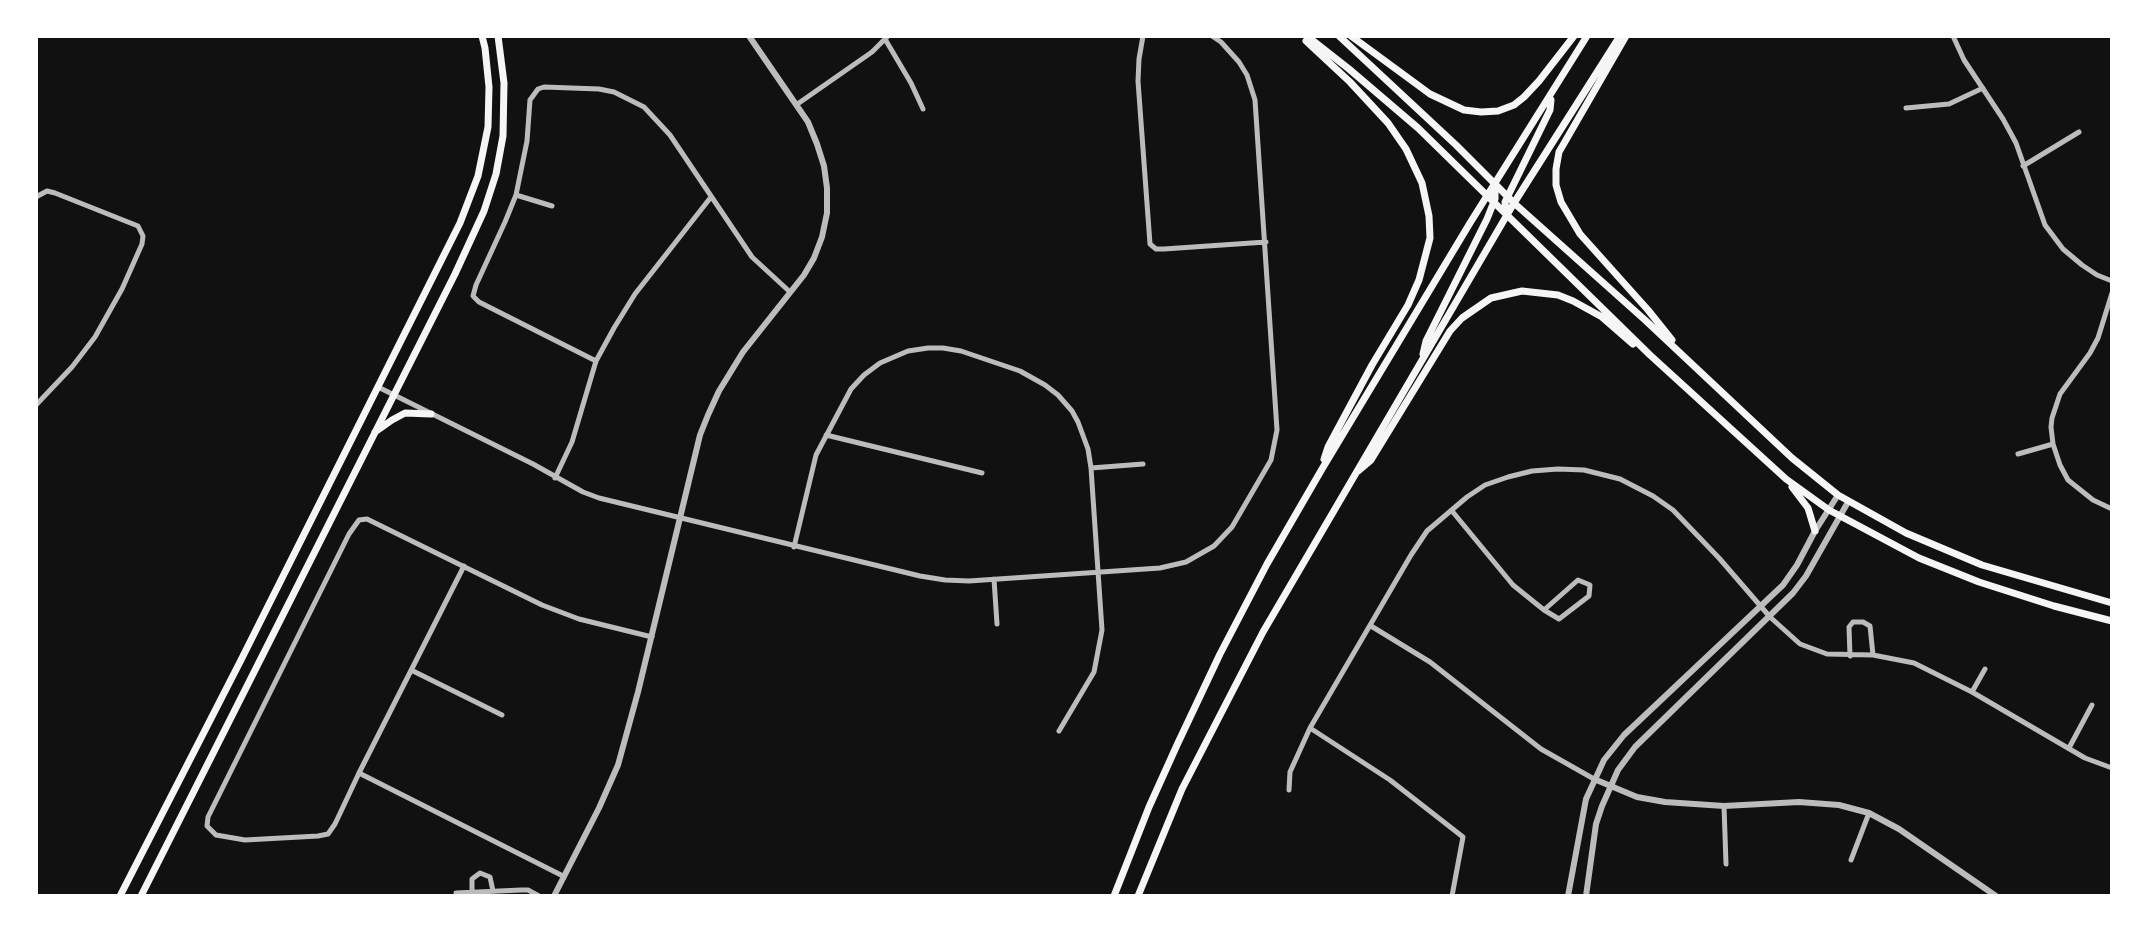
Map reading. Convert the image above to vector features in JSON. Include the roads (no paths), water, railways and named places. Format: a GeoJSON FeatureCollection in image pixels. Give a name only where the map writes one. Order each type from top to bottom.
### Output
{"type":"FeatureCollection","features":[{"type":"Feature","properties":{"kind":"main road"},"geometry":{"type":"LineString","coordinates":[[120,896],[460,223],[478,176],[485,147],[489,107],[488,67],[482,36]]}},
{"type":"Feature","properties":{"kind":"main road"},"geometry":{"type":"LineString","coordinates":[[141,896],[484,211],[494,183],[505,116],[498,36]]}},
{"type":"Feature","properties":{"kind":"main road"},"geometry":{"type":"LineString","coordinates":[[1306,36],[1418,128],[1650,355],[1786,479],[1829,510],[1919,558],[1979,582],[2112,621]]}},
{"type":"Feature","properties":{"kind":"main road"},"geometry":{"type":"LineString","coordinates":[[1306,36],[1307,41],[1388,123],[1406,149],[1422,183],[1430,238],[1419,280],[1408,305],[1328,447],[1322,469]]}},
{"type":"Feature","properties":{"kind":"main road"},"geometry":{"type":"LineString","coordinates":[[1339,36],[1511,200],[1685,357],[1781,449],[1838,495],[1906,533],[1982,565],[2112,603]]}},
{"type":"Feature","properties":{"kind":"main road"},"geometry":{"type":"LineString","coordinates":[[1351,36],[1430,94],[1464,110],[1481,112],[1498,111],[1524,97],[1574,36]]}},
{"type":"Feature","properties":{"kind":"main road"},"geometry":{"type":"LineString","coordinates":[[1114,896],[1149,807],[1220,654],[1267,564],[1322,469],[1497,192],[1495,184],[1587,36]]}},
{"type":"Feature","properties":{"kind":"main road"},"geometry":{"type":"LineString","coordinates":[[1138,896],[1182,789],[1225,702],[1293,578],[1507,216],[1504,207],[1620,36]]}},
{"type":"Feature","properties":{"kind":"main road"},"geometry":{"type":"LineString","coordinates":[[1626,36],[1559,152],[1556,185],[1561,202],[1580,234],[1685,357]]}},
{"type":"Feature","properties":{"kind":"main road"},"geometry":{"type":"LineString","coordinates":[[1511,200],[1550,110],[1552,94]]}},
{"type":"Feature","properties":{"kind":"main road"},"geometry":{"type":"LineString","coordinates":[[1420,364],[1426,341],[1490,200]]}},
{"type":"Feature","properties":{"kind":"main road"},"geometry":{"type":"LineString","coordinates":[[1354,475],[1371,460],[1450,331],[1462,318],[1491,298],[1522,291],[1558,295],[1602,317],[1650,355]]}},
{"type":"Feature","properties":{"kind":"main road"},"geometry":{"type":"LineString","coordinates":[[373,434],[405,413],[431,414]]}},
{"type":"Feature","properties":{"kind":"main road"},"geometry":{"type":"LineString","coordinates":[[1786,479],[1808,508],[1815,531]]}},
{"type":"Feature","properties":{"kind":"street"},"geometry":{"type":"LineString","coordinates":[[554,896],[618,765],[700,435],[719,391],[743,352],[804,275],[822,237],[827,213],[827,188],[821,155],[808,122],[749,36]]}},
{"type":"Feature","properties":{"kind":"street"},"geometry":{"type":"LineString","coordinates":[[1143,36],[1138,81],[1150,244],[1156,249],[1164,249],[1266,242]]}},
{"type":"Feature","properties":{"kind":"street"},"geometry":{"type":"LineString","coordinates":[[378,387],[599,498],[932,578],[969,581],[1160,568],[1198,556],[1214,546],[1232,527],[1271,460],[1277,430],[1255,100],[1239,62],[1212,36]]}},
{"type":"Feature","properties":{"kind":"street"},"geometry":{"type":"LineString","coordinates":[[1953,36],[1964,60],[2016,143],[2045,225],[2082,265],[2112,281]]}},
{"type":"Feature","properties":{"kind":"street"},"geometry":{"type":"LineString","coordinates":[[795,105],[872,52],[886,37],[923,109]]}},
{"type":"Feature","properties":{"kind":"street"},"geometry":{"type":"LineString","coordinates":[[1906,108],[1949,104],[1983,88]]}},
{"type":"Feature","properties":{"kind":"street"},"geometry":{"type":"LineString","coordinates":[[596,361],[479,302],[473,296],[516,195],[526,150],[531,96],[538,89],[599,89],[614,92],[644,107],[670,135],[752,257],[790,292]]}},
{"type":"Feature","properties":{"kind":"street"},"geometry":{"type":"LineString","coordinates":[[2023,166],[2079,132]]}},
{"type":"Feature","properties":{"kind":"street"},"geometry":{"type":"LineString","coordinates":[[36,197],[51,191],[138,226],[143,236],[122,289],[95,337],[36,405]]}},
{"type":"Feature","properties":{"kind":"street"},"geometry":{"type":"LineString","coordinates":[[516,195],[552,206]]}},
{"type":"Feature","properties":{"kind":"street"},"geometry":{"type":"LineString","coordinates":[[555,478],[572,442],[596,361],[635,294],[711,197]]}},
{"type":"Feature","properties":{"kind":"street"},"geometry":{"type":"LineString","coordinates":[[2112,293],[2098,338],[2060,394],[2052,418],[2053,444],[2068,480],[2093,500],[2112,509]]}},
{"type":"Feature","properties":{"kind":"street"},"geometry":{"type":"LineString","coordinates":[[794,547],[816,455],[826,435],[851,389],[871,369],[889,358],[928,348],[961,351],[1020,371],[1058,395],[1078,422],[1088,449],[1102,630],[1098,659],[1087,686],[1059,731]]}},
{"type":"Feature","properties":{"kind":"street"},"geometry":{"type":"LineString","coordinates":[[826,435],[982,473]]}},
{"type":"Feature","properties":{"kind":"street"},"geometry":{"type":"LineString","coordinates":[[2018,454],[2053,444]]}},
{"type":"Feature","properties":{"kind":"street"},"geometry":{"type":"LineString","coordinates":[[1091,468],[1143,464]]}},
{"type":"Feature","properties":{"kind":"street"},"geometry":{"type":"LineString","coordinates":[[1289,790],[1290,772],[1310,728],[1427,531],[1485,485],[1532,471],[1558,469],[1584,470],[1620,479],[1673,510],[1770,617],[1800,644],[1827,654],[1873,655],[1914,663],[1972,692],[2099,765],[2112,768]]}},
{"type":"Feature","properties":{"kind":"street"},"geometry":{"type":"LineString","coordinates":[[1568,896],[1582,818],[1594,779],[1604,760],[1624,735],[1783,585],[1838,495]]}},
{"type":"Feature","properties":{"kind":"street"},"geometry":{"type":"LineString","coordinates":[[1586,896],[1596,824],[1618,770],[1635,747],[1793,593],[1848,502]]}},
{"type":"Feature","properties":{"kind":"street"},"geometry":{"type":"LineString","coordinates":[[1452,511],[1513,585],[1544,610],[1559,619],[1589,596],[1590,585],[1578,580],[1544,610]]}},
{"type":"Feature","properties":{"kind":"street"},"geometry":{"type":"LineString","coordinates":[[464,566],[328,834],[245,840],[216,835],[207,826],[208,817],[349,534],[359,520],[367,519],[464,566],[532,601],[561,613],[652,637]]}},
{"type":"Feature","properties":{"kind":"street"},"geometry":{"type":"LineString","coordinates":[[994,579],[997,624]]}},
{"type":"Feature","properties":{"kind":"street"},"geometry":{"type":"LineString","coordinates":[[1850,656],[1849,627],[1853,622],[1870,626],[1873,655]]}},
{"type":"Feature","properties":{"kind":"street"},"geometry":{"type":"LineString","coordinates":[[1371,626],[1430,662],[1541,749],[1610,786],[1637,797],[1665,802],[1724,806],[1799,802],[1839,805],[1869,813],[1899,829],[1992,895]]}},
{"type":"Feature","properties":{"kind":"street"},"geometry":{"type":"LineString","coordinates":[[1972,692],[1985,669]]}},
{"type":"Feature","properties":{"kind":"street"},"geometry":{"type":"LineString","coordinates":[[411,670],[502,715]]}},
{"type":"Feature","properties":{"kind":"street"},"geometry":{"type":"LineString","coordinates":[[2069,748],[2092,705]]}},
{"type":"Feature","properties":{"kind":"street"},"geometry":{"type":"LineString","coordinates":[[1310,728],[1390,780],[1463,837],[1452,896]]}},
{"type":"Feature","properties":{"kind":"street"},"geometry":{"type":"LineString","coordinates":[[359,773],[563,876]]}},
{"type":"Feature","properties":{"kind":"street"},"geometry":{"type":"LineString","coordinates":[[1724,806],[1726,864]]}},
{"type":"Feature","properties":{"kind":"street"},"geometry":{"type":"LineString","coordinates":[[1851,860],[1869,813]]}},
{"type":"Feature","properties":{"kind":"street"},"geometry":{"type":"LineString","coordinates":[[472,892],[473,877],[480,873],[490,877],[493,891]]}},
{"type":"Feature","properties":{"kind":"street"},"geometry":{"type":"LineString","coordinates":[[456,893],[528,890],[539,896]]}}]}
